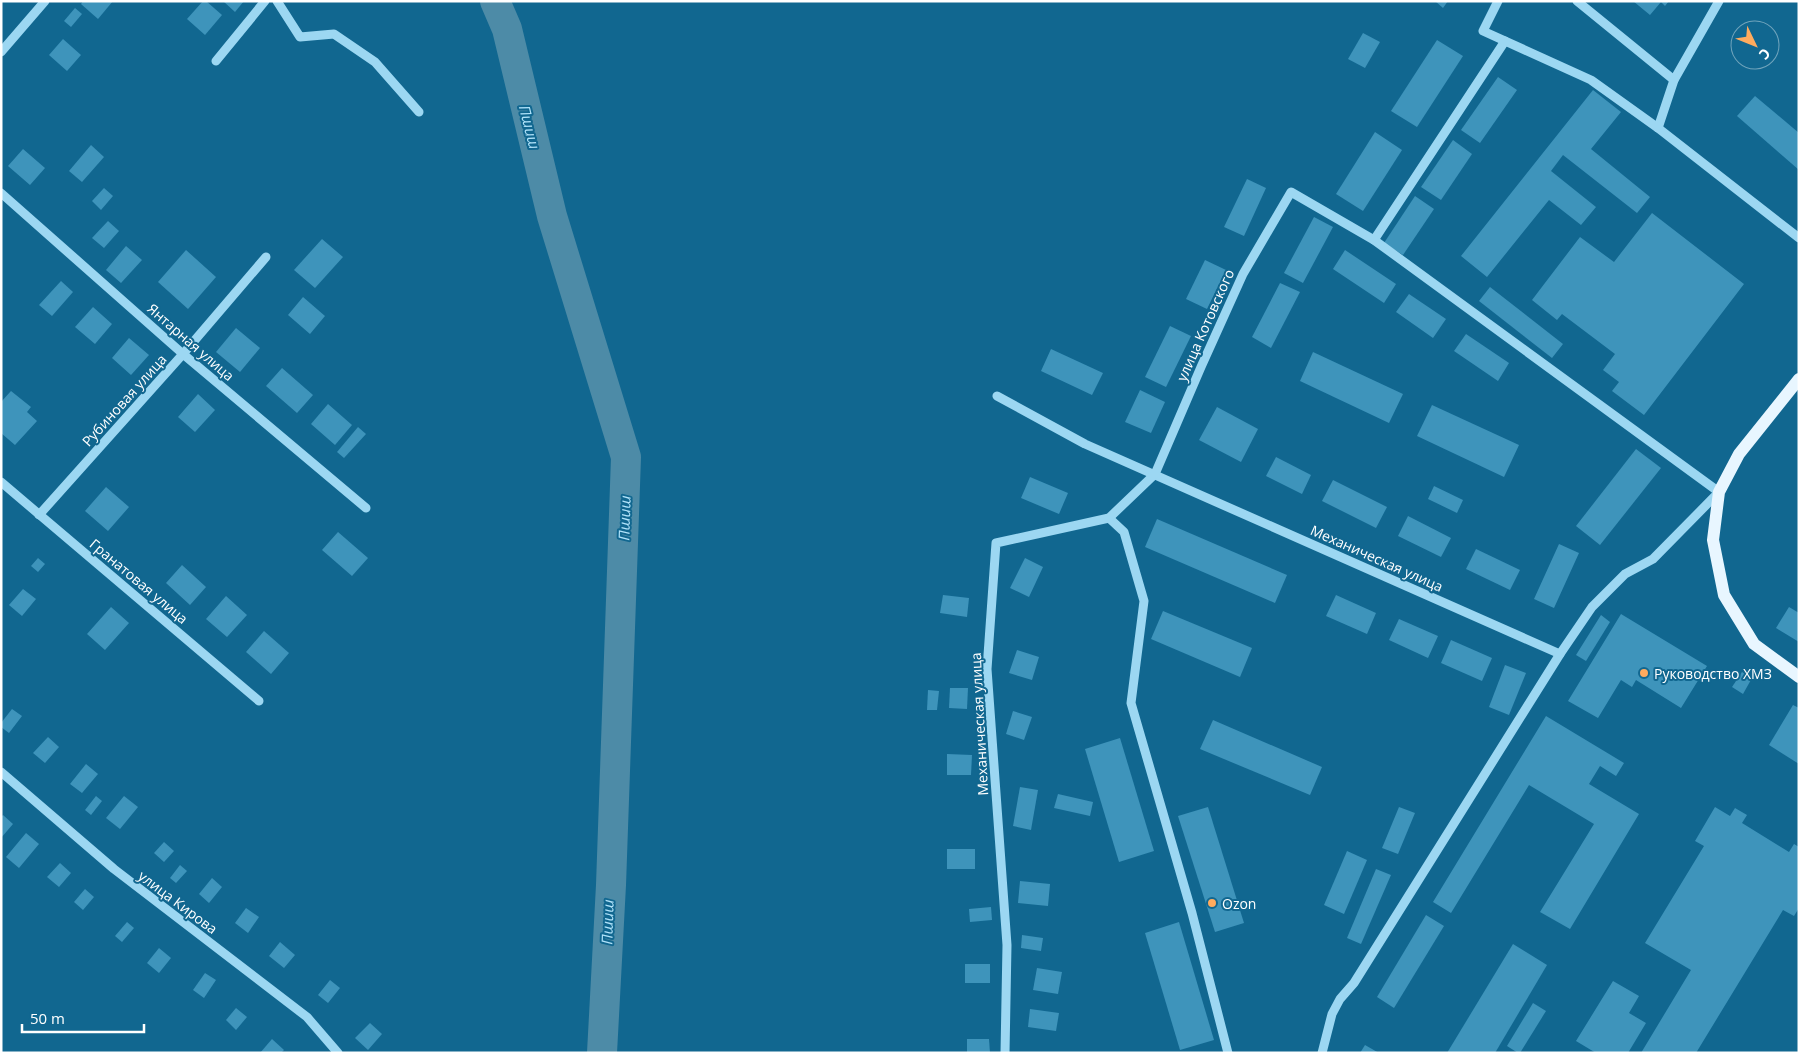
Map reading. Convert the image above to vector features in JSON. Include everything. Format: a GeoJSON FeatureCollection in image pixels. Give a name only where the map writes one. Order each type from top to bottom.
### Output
{"type":"FeatureCollection","features":[{"type":"Feature","properties":{"kind":"main road"},"geometry":{"type":"LineString","coordinates":[[1799,379],[1739,454],[1719,492],[1713,540],[1724,594],[1754,644],[1799,678]]}},
{"type":"Feature","properties":{"kind":"street"},"geometry":{"type":"LineString","coordinates":[[1,52],[45,1]]}},
{"type":"Feature","properties":{"kind":"street"},"geometry":{"type":"LineString","coordinates":[[216,61],[265,1]]}},
{"type":"Feature","properties":{"kind":"street"},"geometry":{"type":"LineString","coordinates":[[277,1],[300,36],[334,34],[375,62],[419,112]]}},
{"type":"Feature","properties":{"kind":"street"},"geometry":{"type":"LineString","coordinates":[[1498,1],[1483,30],[1591,80],[1658,128],[1799,238]]}},
{"type":"Feature","properties":{"kind":"street"},"geometry":{"type":"LineString","coordinates":[[1577,1],[1674,80]]}},
{"type":"Feature","properties":{"kind":"street"},"geometry":{"type":"LineString","coordinates":[[1658,128],[1674,80],[1718,1]]}},
{"type":"Feature","properties":{"kind":"street"},"geometry":{"type":"LineString","coordinates":[[1322,1053],[1332,1014],[1340,998],[1354,983],[1592,606],[1625,574],[1653,559],[1719,492],[1374,240],[1505,41]]}},
{"type":"Feature","properties":{"kind":"street","name":"улица Котовского"},"geometry":{"type":"LineString","coordinates":[[1155,474],[1243,274],[1291,192],[1374,240]]}},
{"type":"Feature","properties":{"kind":"street","name":"Янтарная улица"},"geometry":{"type":"LineString","coordinates":[[1,193],[183,354],[366,508]]}},
{"type":"Feature","properties":{"kind":"street","name":"Рубиновая улица"},"geometry":{"type":"LineString","coordinates":[[40,514],[183,354],[266,257]]}},
{"type":"Feature","properties":{"kind":"street","name":"Механическая улица"},"geometry":{"type":"LineString","coordinates":[[997,396],[1085,444],[1560,654]]}},
{"type":"Feature","properties":{"kind":"street"},"geometry":{"type":"LineString","coordinates":[[1155,474],[1109,518],[1124,532],[1144,601],[1131,703],[1192,913],[1228,1053]]}},
{"type":"Feature","properties":{"kind":"street","name":"Гранатовая улица"},"geometry":{"type":"LineString","coordinates":[[1,482],[259,701]]}},
{"type":"Feature","properties":{"kind":"street","name":"Механическая улица"},"geometry":{"type":"LineString","coordinates":[[1005,1053],[1007,945],[987,669],[996,543],[1109,518]]}},
{"type":"Feature","properties":{"kind":"street","name":"улица Кирова"},"geometry":{"type":"LineString","coordinates":[[1,772],[114,869],[307,1018],[338,1053]]}},
{"type":"Feature","properties":{"kind":"building"},"geometry":{"type":"Polygon","coordinates":[[[83,1],[113,1],[98,19],[81,4],[83,1]]]}},
{"type":"Feature","properties":{"kind":"building"},"geometry":{"type":"Polygon","coordinates":[[[203,1],[206,1],[222,15],[205,35],[187,19],[203,1]]]}},
{"type":"Feature","properties":{"kind":"building"},"geometry":{"type":"Polygon","coordinates":[[[223,1],[244,1],[235,12],[223,1]]]}},
{"type":"Feature","properties":{"kind":"building"},"geometry":{"type":"Polygon","coordinates":[[[1435,1],[1448,1],[1443,8],[1435,1]]]}},
{"type":"Feature","properties":{"kind":"building"},"geometry":{"type":"Polygon","coordinates":[[[1633,1],[1669,1],[1665,6],[1661,2],[1650,15],[1633,1]]]}},
{"type":"Feature","properties":{"kind":"building"},"geometry":{"type":"Polygon","coordinates":[[[75,8],[82,14],[71,27],[64,21],[75,8]]]}},
{"type":"Feature","properties":{"kind":"building"},"geometry":{"type":"Polygon","coordinates":[[[1363,33],[1380,42],[1365,68],[1348,59],[1363,33]]]}},
{"type":"Feature","properties":{"kind":"building"},"geometry":{"type":"Polygon","coordinates":[[[63,39],[81,55],[67,71],[49,55],[63,39]]]}},
{"type":"Feature","properties":{"kind":"building"},"geometry":{"type":"Polygon","coordinates":[[[1437,40],[1463,56],[1417,127],[1391,111],[1437,40]]]}},
{"type":"Feature","properties":{"kind":"building"},"geometry":{"type":"Polygon","coordinates":[[[1498,77],[1517,90],[1480,143],[1461,130],[1498,77]]]}},
{"type":"Feature","properties":{"kind":"building"},"geometry":{"type":"Polygon","coordinates":[[[1593,90],[1621,112],[1591,149],[1650,197],[1637,213],[1563,155],[1551,171],[1596,207],[1581,225],[1549,200],[1487,277],[1461,256],[1593,90]]]}},
{"type":"Feature","properties":{"kind":"building"},"geometry":{"type":"Polygon","coordinates":[[[1755,96],[1799,133],[1799,170],[1737,116],[1755,96]]]}},
{"type":"Feature","properties":{"kind":"building"},"geometry":{"type":"Polygon","coordinates":[[[1375,132],[1402,150],[1363,211],[1336,194],[1375,132]]]}},
{"type":"Feature","properties":{"kind":"building"},"geometry":{"type":"Polygon","coordinates":[[[1453,140],[1472,154],[1441,200],[1421,187],[1453,140]]]}},
{"type":"Feature","properties":{"kind":"building"},"geometry":{"type":"Polygon","coordinates":[[[91,145],[104,157],[82,182],[69,171],[91,145]]]}},
{"type":"Feature","properties":{"kind":"building"},"geometry":{"type":"Polygon","coordinates":[[[23,149],[45,168],[30,185],[8,166],[23,149]]]}},
{"type":"Feature","properties":{"kind":"building"},"geometry":{"type":"Polygon","coordinates":[[[1247,179],[1266,188],[1244,236],[1224,227],[1247,179]]]}},
{"type":"Feature","properties":{"kind":"building"},"geometry":{"type":"Polygon","coordinates":[[[104,188],[113,196],[101,210],[92,201],[104,188]]]}},
{"type":"Feature","properties":{"kind":"building"},"geometry":{"type":"Polygon","coordinates":[[[1415,196],[1434,209],[1403,255],[1384,243],[1415,196]]]}},
{"type":"Feature","properties":{"kind":"building"},"geometry":{"type":"Polygon","coordinates":[[[1652,213],[1744,284],[1644,415],[1612,391],[1619,382],[1603,370],[1615,354],[1562,314],[1557,320],[1532,300],[1580,237],[1614,262],[1652,213]]]}},
{"type":"Feature","properties":{"kind":"building"},"geometry":{"type":"Polygon","coordinates":[[[1314,217],[1333,227],[1303,283],[1284,273],[1314,217]]]}},
{"type":"Feature","properties":{"kind":"building"},"geometry":{"type":"Polygon","coordinates":[[[108,221],[119,231],[104,248],[92,238],[108,221]]]}},
{"type":"Feature","properties":{"kind":"building"},"geometry":{"type":"Polygon","coordinates":[[[322,239],[343,257],[315,288],[294,270],[322,239]]]}},
{"type":"Feature","properties":{"kind":"building"},"geometry":{"type":"Polygon","coordinates":[[[126,246],[142,260],[121,283],[106,270],[126,246]]]}},
{"type":"Feature","properties":{"kind":"building"},"geometry":{"type":"Polygon","coordinates":[[[186,250],[216,277],[188,309],[158,282],[186,250]]]}},
{"type":"Feature","properties":{"kind":"building"},"geometry":{"type":"Polygon","coordinates":[[[1345,250],[1396,284],[1384,303],[1333,269],[1345,250]]]}},
{"type":"Feature","properties":{"kind":"building"},"geometry":{"type":"Polygon","coordinates":[[[1205,260],[1226,270],[1207,309],[1186,299],[1205,260]]]}},
{"type":"Feature","properties":{"kind":"building"},"geometry":{"type":"Polygon","coordinates":[[[61,281],[73,292],[52,316],[39,305],[61,281]]]}},
{"type":"Feature","properties":{"kind":"building"},"geometry":{"type":"Polygon","coordinates":[[[1280,283],[1300,292],[1271,348],[1252,337],[1280,283]]]}},
{"type":"Feature","properties":{"kind":"building"},"geometry":{"type":"Polygon","coordinates":[[[1490,287],[1563,344],[1552,358],[1479,301],[1490,287]]]}},
{"type":"Feature","properties":{"kind":"building"},"geometry":{"type":"Polygon","coordinates":[[[1409,294],[1446,319],[1433,338],[1396,312],[1409,294]]]}},
{"type":"Feature","properties":{"kind":"building"},"geometry":{"type":"Polygon","coordinates":[[[303,297],[325,316],[310,334],[288,315],[303,297]]]}},
{"type":"Feature","properties":{"kind":"building"},"geometry":{"type":"Polygon","coordinates":[[[93,307],[112,324],[95,344],[75,327],[93,307]]]}},
{"type":"Feature","properties":{"kind":"building"},"geometry":{"type":"Polygon","coordinates":[[[1170,326],[1191,336],[1166,387],[1145,377],[1170,326]]]}},
{"type":"Feature","properties":{"kind":"building"},"geometry":{"type":"Polygon","coordinates":[[[236,328],[260,348],[240,372],[216,352],[236,328]]]}},
{"type":"Feature","properties":{"kind":"building"},"geometry":{"type":"Polygon","coordinates":[[[1466,334],[1509,363],[1498,381],[1454,351],[1466,334]]]}},
{"type":"Feature","properties":{"kind":"building"},"geometry":{"type":"Polygon","coordinates":[[[129,338],[149,355],[131,375],[112,358],[129,338]]]}},
{"type":"Feature","properties":{"kind":"building"},"geometry":{"type":"Polygon","coordinates":[[[1051,349],[1103,373],[1092,395],[1041,371],[1051,349]]]}},
{"type":"Feature","properties":{"kind":"building"},"geometry":{"type":"Polygon","coordinates":[[[1313,352],[1403,394],[1389,423],[1300,381],[1313,352]]]}},
{"type":"Feature","properties":{"kind":"building"},"geometry":{"type":"Polygon","coordinates":[[[282,368],[313,395],[297,413],[266,386],[282,368]]]}},
{"type":"Feature","properties":{"kind":"building"},"geometry":{"type":"Polygon","coordinates":[[[1140,390],[1165,402],[1151,433],[1125,422],[1140,390]]]}},
{"type":"Feature","properties":{"kind":"building"},"geometry":{"type":"Polygon","coordinates":[[[11,391],[31,407],[27,412],[37,421],[15,445],[1,433],[1,402],[11,391]]]}},
{"type":"Feature","properties":{"kind":"building"},"geometry":{"type":"Polygon","coordinates":[[[198,394],[215,410],[195,432],[178,417],[198,394]]]}},
{"type":"Feature","properties":{"kind":"building"},"geometry":{"type":"Polygon","coordinates":[[[328,404],[352,425],[335,445],[311,424],[328,404]]]}},
{"type":"Feature","properties":{"kind":"building"},"geometry":{"type":"Polygon","coordinates":[[[1432,405],[1519,445],[1504,477],[1417,436],[1432,405]]]}},
{"type":"Feature","properties":{"kind":"building"},"geometry":{"type":"Polygon","coordinates":[[[1217,407],[1258,429],[1241,462],[1199,440],[1217,407]]]}},
{"type":"Feature","properties":{"kind":"building"},"geometry":{"type":"Polygon","coordinates":[[[358,427],[366,434],[344,458],[337,452],[358,427]]]}},
{"type":"Feature","properties":{"kind":"building"},"geometry":{"type":"Polygon","coordinates":[[[1636,449],[1661,468],[1600,545],[1576,526],[1636,449]]]}},
{"type":"Feature","properties":{"kind":"building"},"geometry":{"type":"Polygon","coordinates":[[[1276,457],[1311,475],[1302,494],[1266,476],[1276,457]]]}},
{"type":"Feature","properties":{"kind":"building"},"geometry":{"type":"Polygon","coordinates":[[[1030,477],[1068,493],[1059,514],[1021,498],[1030,477]]]}},
{"type":"Feature","properties":{"kind":"building"},"geometry":{"type":"Polygon","coordinates":[[[1333,480],[1387,507],[1376,528],[1322,501],[1333,480]]]}},
{"type":"Feature","properties":{"kind":"building"},"geometry":{"type":"Polygon","coordinates":[[[1434,486],[1463,500],[1457,513],[1428,499],[1434,486]]]}},
{"type":"Feature","properties":{"kind":"building"},"geometry":{"type":"Polygon","coordinates":[[[106,487],[129,507],[108,531],[85,511],[106,487]]]}},
{"type":"Feature","properties":{"kind":"building"},"geometry":{"type":"Polygon","coordinates":[[[1408,516],[1451,538],[1441,557],[1398,536],[1408,516]]]}},
{"type":"Feature","properties":{"kind":"building"},"geometry":{"type":"Polygon","coordinates":[[[1157,519],[1287,575],[1275,603],[1145,547],[1157,519]]]}},
{"type":"Feature","properties":{"kind":"building"},"geometry":{"type":"Polygon","coordinates":[[[338,532],[368,558],[352,576],[322,550],[338,532]]]}},
{"type":"Feature","properties":{"kind":"building"},"geometry":{"type":"Polygon","coordinates":[[[1559,544],[1579,553],[1554,608],[1534,599],[1559,544]]]}},
{"type":"Feature","properties":{"kind":"building"},"geometry":{"type":"Polygon","coordinates":[[[1476,549],[1520,570],[1510,590],[1466,569],[1476,549]]]}},
{"type":"Feature","properties":{"kind":"building"},"geometry":{"type":"Polygon","coordinates":[[[38,558],[45,564],[38,572],[31,566],[38,558]]]}},
{"type":"Feature","properties":{"kind":"building"},"geometry":{"type":"Polygon","coordinates":[[[1025,558],[1043,567],[1029,597],[1010,588],[1025,558]]]}},
{"type":"Feature","properties":{"kind":"building"},"geometry":{"type":"Polygon","coordinates":[[[182,565],[206,587],[190,605],[166,583],[182,565]]]}},
{"type":"Feature","properties":{"kind":"building"},"geometry":{"type":"Polygon","coordinates":[[[23,589],[36,599],[22,616],[9,605],[23,589]]]}},
{"type":"Feature","properties":{"kind":"building"},"geometry":{"type":"Polygon","coordinates":[[[943,595],[969,598],[967,617],[940,613],[943,595]]]}},
{"type":"Feature","properties":{"kind":"building"},"geometry":{"type":"Polygon","coordinates":[[[1336,595],[1376,613],[1367,634],[1326,616],[1336,595]]]}},
{"type":"Feature","properties":{"kind":"building"},"geometry":{"type":"Polygon","coordinates":[[[226,596],[247,615],[227,637],[206,619],[226,596]]]}},
{"type":"Feature","properties":{"kind":"building"},"geometry":{"type":"Polygon","coordinates":[[[111,607],[129,623],[105,650],[87,634],[111,607]]]}},
{"type":"Feature","properties":{"kind":"building"},"geometry":{"type":"Polygon","coordinates":[[[1789,607],[1799,613],[1799,642],[1776,628],[1789,607]]]}},
{"type":"Feature","properties":{"kind":"building"},"geometry":{"type":"Polygon","coordinates":[[[1163,611],[1252,648],[1240,677],[1151,639],[1163,611]]]}},
{"type":"Feature","properties":{"kind":"building","name":"Руководство ХМЗ"},"geometry":{"type":"Polygon","coordinates":[[[1621,614],[1707,666],[1681,708],[1636,680],[1632,687],[1621,680],[1598,718],[1568,701],[1621,614]]]}},
{"type":"Feature","properties":{"kind":"building"},"geometry":{"type":"Polygon","coordinates":[[[1601,615],[1610,622],[1586,661],[1576,655],[1601,615]]]}},
{"type":"Feature","properties":{"kind":"building"},"geometry":{"type":"Polygon","coordinates":[[[1399,619],[1438,636],[1428,658],[1389,640],[1399,619]]]}},
{"type":"Feature","properties":{"kind":"building"},"geometry":{"type":"Polygon","coordinates":[[[264,631],[289,653],[271,674],[246,652],[264,631]]]}},
{"type":"Feature","properties":{"kind":"building"},"geometry":{"type":"Polygon","coordinates":[[[1451,640],[1492,658],[1482,681],[1441,663],[1451,640]]]}},
{"type":"Feature","properties":{"kind":"building"},"geometry":{"type":"Polygon","coordinates":[[[1017,650],[1039,657],[1032,680],[1009,673],[1017,650]]]}},
{"type":"Feature","properties":{"kind":"building"},"geometry":{"type":"Polygon","coordinates":[[[1505,665],[1526,673],[1509,715],[1489,707],[1505,665]]]}},
{"type":"Feature","properties":{"kind":"building"},"geometry":{"type":"Polygon","coordinates":[[[1742,672],[1752,678],[1743,694],[1732,687],[1742,672]]]}},
{"type":"Feature","properties":{"kind":"building"},"geometry":{"type":"Polygon","coordinates":[[[950,688],[968,688],[967,709],[949,708],[950,688]]]}},
{"type":"Feature","properties":{"kind":"building"},"geometry":{"type":"Polygon","coordinates":[[[928,690],[939,691],[937,710],[927,710],[928,690]]]}},
{"type":"Feature","properties":{"kind":"building"},"geometry":{"type":"Polygon","coordinates":[[[1793,705],[1799,708],[1799,764],[1769,745],[1793,705]]]}},
{"type":"Feature","properties":{"kind":"building"},"geometry":{"type":"Polygon","coordinates":[[[12,709],[22,716],[9,733],[1,727],[1,723],[12,709]]]}},
{"type":"Feature","properties":{"kind":"building"},"geometry":{"type":"Polygon","coordinates":[[[1013,711],[1032,717],[1024,740],[1006,734],[1013,711]]]}},
{"type":"Feature","properties":{"kind":"building"},"geometry":{"type":"Polygon","coordinates":[[[1546,716],[1624,763],[1616,776],[1600,766],[1589,784],[1639,814],[1570,929],[1540,912],[1594,824],[1529,785],[1451,913],[1433,902],[1546,716]]]}},
{"type":"Feature","properties":{"kind":"building"},"geometry":{"type":"Polygon","coordinates":[[[1213,720],[1322,767],[1310,795],[1200,749],[1213,720]]]}},
{"type":"Feature","properties":{"kind":"building"},"geometry":{"type":"Polygon","coordinates":[[[48,737],[59,747],[45,763],[33,753],[48,737]]]}},
{"type":"Feature","properties":{"kind":"building"},"geometry":{"type":"Polygon","coordinates":[[[1120,738],[1154,851],[1119,862],[1085,749],[1120,738]]]}},
{"type":"Feature","properties":{"kind":"building"},"geometry":{"type":"Polygon","coordinates":[[[947,754],[972,755],[971,775],[947,775],[947,754]]]}},
{"type":"Feature","properties":{"kind":"building"},"geometry":{"type":"Polygon","coordinates":[[[86,764],[98,774],[82,793],[70,784],[86,764]]]}},
{"type":"Feature","properties":{"kind":"building"},"geometry":{"type":"Polygon","coordinates":[[[1020,787],[1038,790],[1031,830],[1013,826],[1020,787]]]}},
{"type":"Feature","properties":{"kind":"building"},"geometry":{"type":"Polygon","coordinates":[[[1058,794],[1093,802],[1090,816],[1054,808],[1058,794]]]}},
{"type":"Feature","properties":{"kind":"building"},"geometry":{"type":"Polygon","coordinates":[[[96,796],[102,801],[91,815],[85,810],[96,796]]]}},
{"type":"Feature","properties":{"kind":"building"},"geometry":{"type":"Polygon","coordinates":[[[124,796],[138,807],[120,829],[106,818],[124,796]]]}},
{"type":"Feature","properties":{"kind":"building"},"geometry":{"type":"Polygon","coordinates":[[[1208,807],[1244,923],[1215,932],[1178,816],[1208,807]]]}},
{"type":"Feature","properties":{"kind":"building"},"geometry":{"type":"Polygon","coordinates":[[[1399,807],[1415,813],[1398,854],[1382,848],[1399,807]]]}},
{"type":"Feature","properties":{"kind":"building"},"geometry":{"type":"Polygon","coordinates":[[[1715,807],[1730,816],[1735,808],[1747,815],[1742,823],[1789,852],[1794,844],[1799,847],[1799,908],[1794,916],[1783,910],[1696,1053],[1641,1053],[1691,970],[1645,943],[1704,846],[1695,841],[1715,807]]]}},
{"type":"Feature","properties":{"kind":"building"},"geometry":{"type":"Polygon","coordinates":[[[3,815],[13,824],[1,838],[1,817],[3,815]]]}},
{"type":"Feature","properties":{"kind":"building"},"geometry":{"type":"Polygon","coordinates":[[[26,833],[39,844],[19,868],[6,857],[26,833]]]}},
{"type":"Feature","properties":{"kind":"building"},"geometry":{"type":"Polygon","coordinates":[[[164,842],[174,851],[164,862],[154,853],[164,842]]]}},
{"type":"Feature","properties":{"kind":"building"},"geometry":{"type":"Polygon","coordinates":[[[947,849],[975,849],[975,869],[947,869],[947,849]]]}},
{"type":"Feature","properties":{"kind":"building"},"geometry":{"type":"Polygon","coordinates":[[[1347,851],[1367,860],[1344,914],[1324,905],[1347,851]]]}},
{"type":"Feature","properties":{"kind":"building"},"geometry":{"type":"Polygon","coordinates":[[[60,863],[71,873],[59,887],[47,877],[60,863]]]}},
{"type":"Feature","properties":{"kind":"building"},"geometry":{"type":"Polygon","coordinates":[[[180,865],[187,871],[176,883],[170,878],[180,865]]]}},
{"type":"Feature","properties":{"kind":"building"},"geometry":{"type":"Polygon","coordinates":[[[1376,869],[1391,875],[1361,944],[1347,938],[1376,869]]]}},
{"type":"Feature","properties":{"kind":"building"},"geometry":{"type":"Polygon","coordinates":[[[212,878],[222,887],[209,903],[199,894],[212,878]]]}},
{"type":"Feature","properties":{"kind":"building"},"geometry":{"type":"Polygon","coordinates":[[[1020,881],[1050,884],[1048,906],[1018,903],[1020,881]]]}},
{"type":"Feature","properties":{"kind":"building"},"geometry":{"type":"Polygon","coordinates":[[[85,889],[94,897],[83,910],[74,902],[85,889]]]}},
{"type":"Feature","properties":{"kind":"building"},"geometry":{"type":"Polygon","coordinates":[[[991,907],[992,920],[970,922],[969,909],[991,907]]]}},
{"type":"Feature","properties":{"kind":"building"},"geometry":{"type":"Polygon","coordinates":[[[246,908],[259,917],[248,933],[235,923],[246,908]]]}},
{"type":"Feature","properties":{"kind":"building"},"geometry":{"type":"Polygon","coordinates":[[[1426,915],[1444,926],[1394,1008],[1377,997],[1426,915]]]}},
{"type":"Feature","properties":{"kind":"building"},"geometry":{"type":"Polygon","coordinates":[[[127,922],[134,928],[122,942],[115,936],[127,922]]]}},
{"type":"Feature","properties":{"kind":"building"},"geometry":{"type":"Polygon","coordinates":[[[1179,922],[1214,1040],[1180,1050],[1145,933],[1179,922]]]}},
{"type":"Feature","properties":{"kind":"building"},"geometry":{"type":"Polygon","coordinates":[[[1022,935],[1043,938],[1041,951],[1021,948],[1022,935]]]}},
{"type":"Feature","properties":{"kind":"building"},"geometry":{"type":"Polygon","coordinates":[[[280,942],[295,955],[284,968],[269,956],[280,942]]]}},
{"type":"Feature","properties":{"kind":"building"},"geometry":{"type":"Polygon","coordinates":[[[1513,944],[1547,965],[1495,1053],[1447,1053],[1513,944]]]}},
{"type":"Feature","properties":{"kind":"building"},"geometry":{"type":"Polygon","coordinates":[[[159,948],[171,958],[159,973],[147,963],[159,948]]]}},
{"type":"Feature","properties":{"kind":"building"},"geometry":{"type":"Polygon","coordinates":[[[965,964],[990,964],[990,983],[965,983],[965,964]]]}},
{"type":"Feature","properties":{"kind":"building"},"geometry":{"type":"Polygon","coordinates":[[[1037,968],[1062,972],[1058,994],[1033,990],[1037,968]]]}},
{"type":"Feature","properties":{"kind":"building"},"geometry":{"type":"Polygon","coordinates":[[[205,973],[216,980],[204,998],[193,990],[205,973]]]}},
{"type":"Feature","properties":{"kind":"building"},"geometry":{"type":"Polygon","coordinates":[[[330,980],[340,988],[328,1003],[318,995],[330,980]]]}},
{"type":"Feature","properties":{"kind":"building"},"geometry":{"type":"Polygon","coordinates":[[[1613,981],[1639,996],[1629,1013],[1646,1023],[1628,1053],[1596,1053],[1576,1041],[1613,981]]]}},
{"type":"Feature","properties":{"kind":"building"},"geometry":{"type":"Polygon","coordinates":[[[1533,1003],[1546,1011],[1520,1053],[1518,1053],[1507,1046],[1533,1003]]]}},
{"type":"Feature","properties":{"kind":"building"},"geometry":{"type":"Polygon","coordinates":[[[236,1008],[247,1017],[236,1030],[226,1020],[236,1008]]]}},
{"type":"Feature","properties":{"kind":"building"},"geometry":{"type":"Polygon","coordinates":[[[1030,1009],[1059,1013],[1056,1031],[1028,1027],[1030,1009]]]}},
{"type":"Feature","properties":{"kind":"building"},"geometry":{"type":"Polygon","coordinates":[[[370,1023],[382,1034],[368,1050],[355,1038],[370,1023]]]}},
{"type":"Feature","properties":{"kind":"building"},"geometry":{"type":"Polygon","coordinates":[[[272,1039],[284,1050],[281,1053],[260,1053],[272,1039]]]}},
{"type":"Feature","properties":{"kind":"building"},"geometry":{"type":"Polygon","coordinates":[[[967,1039],[989,1039],[990,1053],[967,1053],[967,1039]]]}},
{"type":"Feature","properties":{"kind":"building"},"geometry":{"type":"Polygon","coordinates":[[[1365,1045],[1379,1053],[1360,1053],[1365,1045]]]}},
{"type":"Feature","properties":{"kind":"waterway","name":"Пшиш"},"geometry":{"type":"LineString","coordinates":[[495,1],[507,29],[552,216],[626,457],[611,885],[602,1053]]}},
{"type":"Feature","properties":{"kind":"place","name":"Руководство ХМЗ"},"geometry":{"type":"Point","coordinates":[1644,673]}},
{"type":"Feature","properties":{"kind":"place","name":"Ozon"},"geometry":{"type":"Point","coordinates":[1212,903]}}]}
